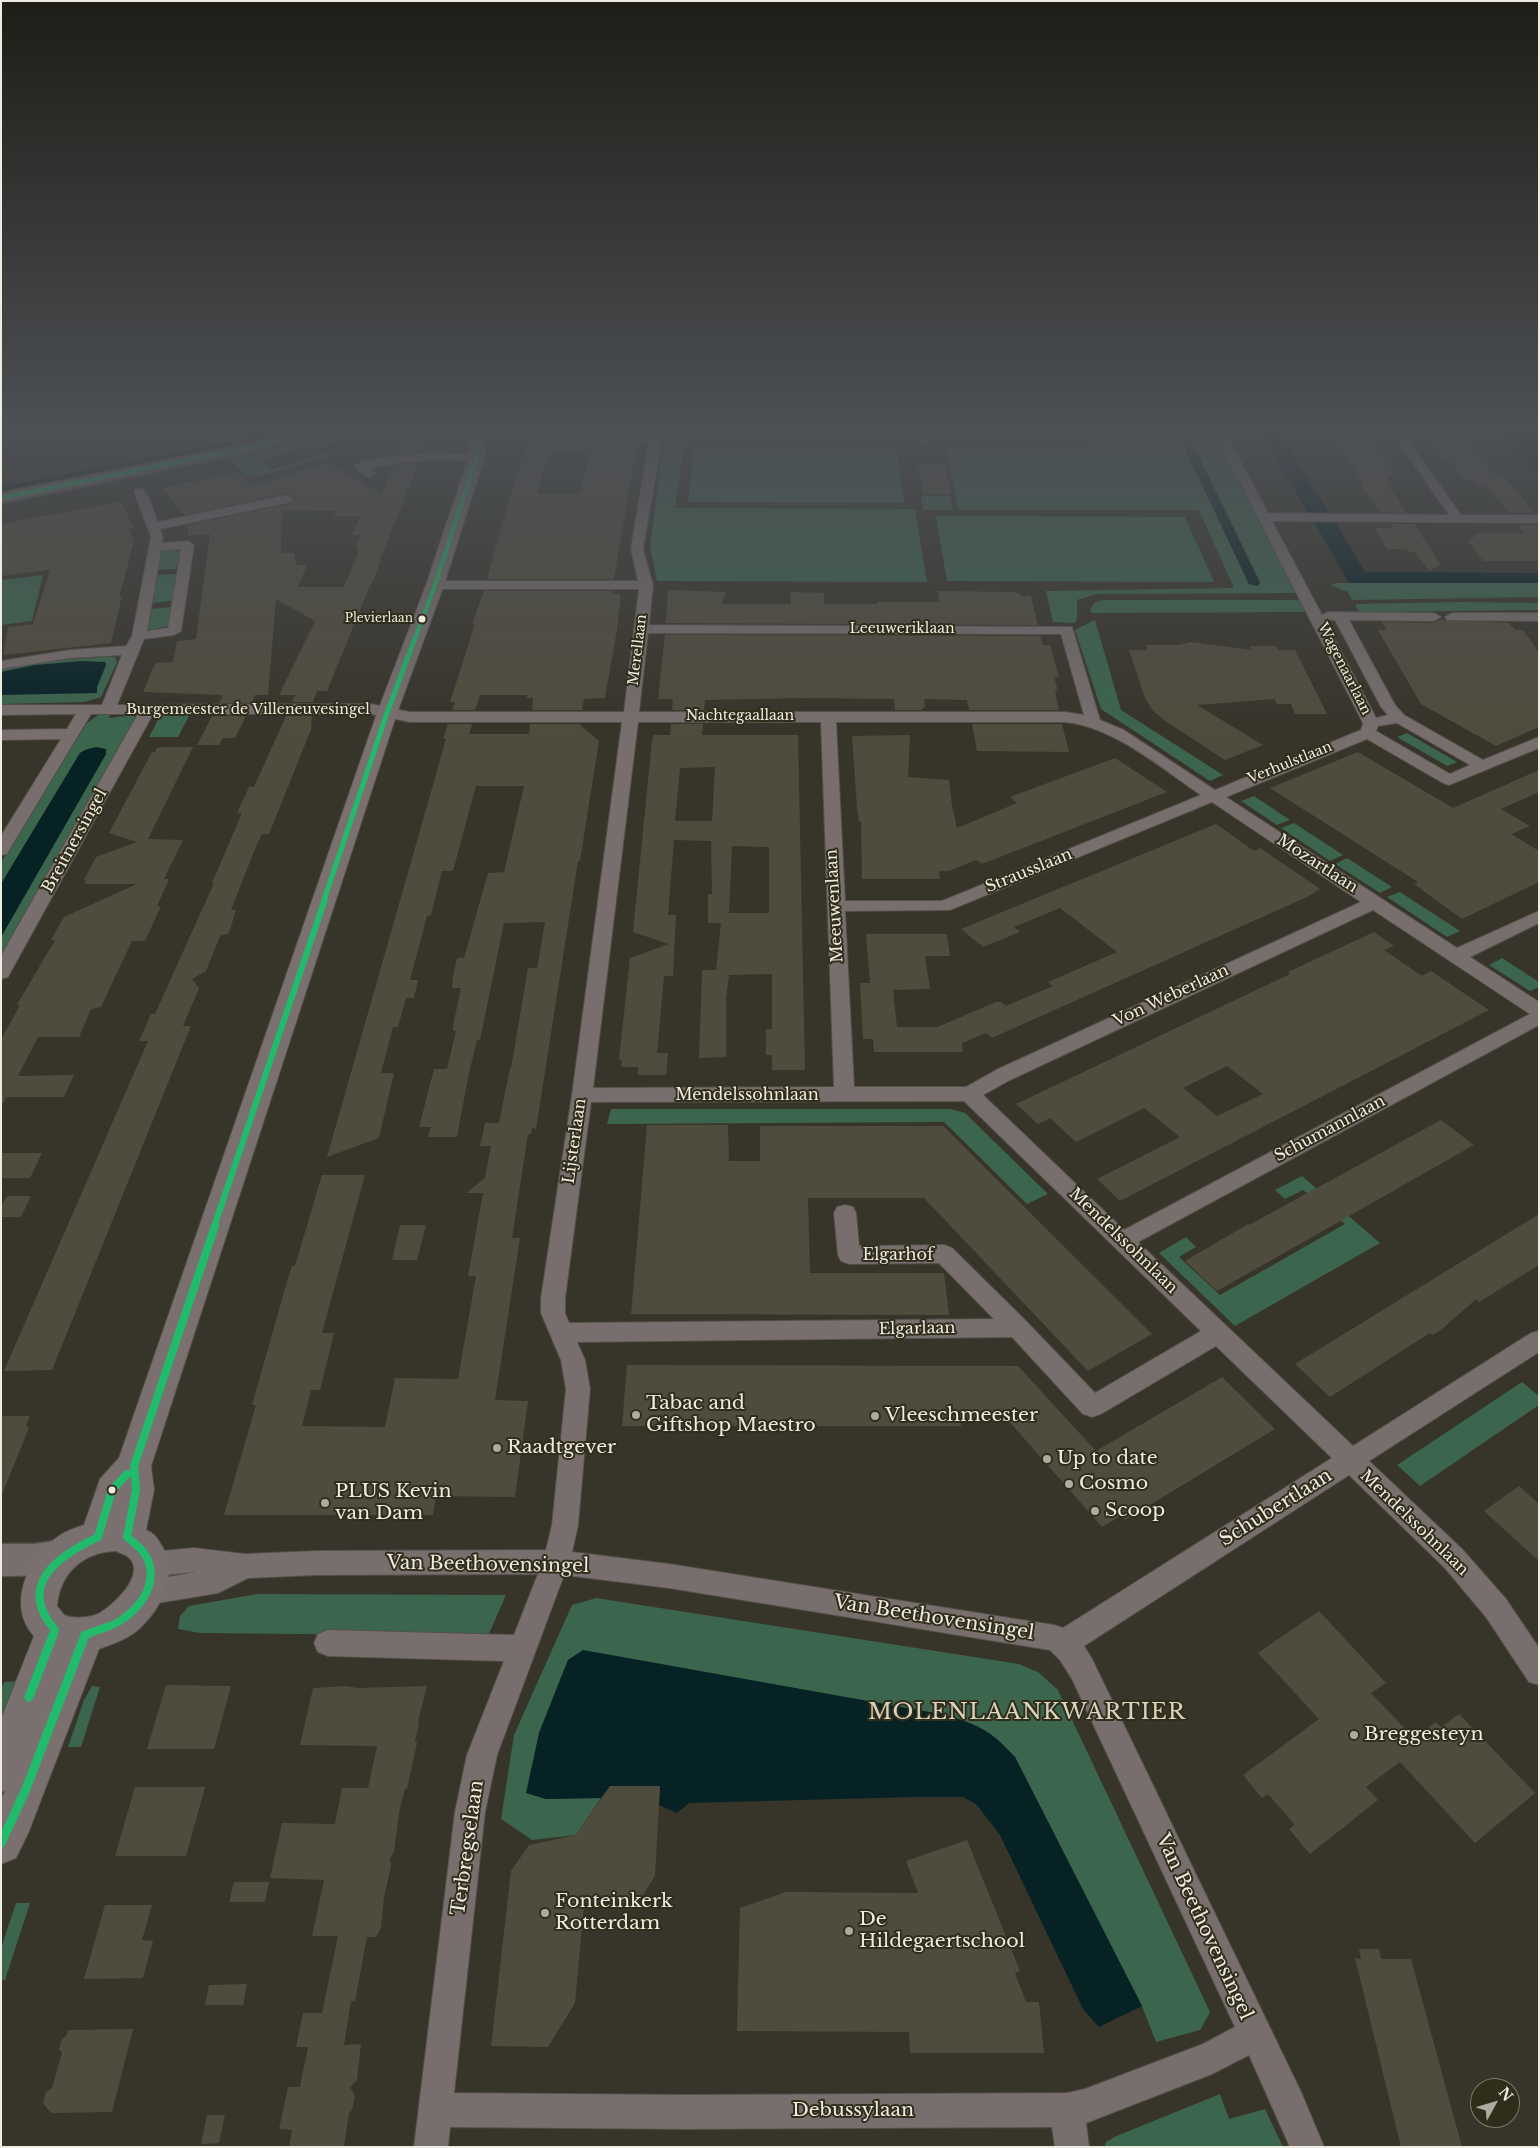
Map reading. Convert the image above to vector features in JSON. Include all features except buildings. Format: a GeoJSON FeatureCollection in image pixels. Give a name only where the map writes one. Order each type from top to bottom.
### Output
{"type":"FeatureCollection","features":[{"type":"Feature","properties":{"kind":"main road"},"geometry":{"type":"LineString","coordinates":[[113,1537],[136,1490],[134,1466],[387,713],[435,585],[452,530]]}},
{"type":"Feature","properties":{"kind":"main road"},"geometry":{"type":"LineString","coordinates":[[113,1537],[143,1547],[149,1555],[149,1579],[134,1610],[126,1618],[106,1630],[70,1633],[45,1622],[39,1610],[38,1597],[49,1569],[60,1556],[72,1548],[113,1537]]}},
{"type":"Feature","properties":{"kind":"main road"},"geometry":{"type":"LineString","coordinates":[[1,1843],[15,1820],[16,1745],[72,1674],[70,1633]]}},
{"type":"Feature","properties":{"kind":"street"},"geometry":{"type":"LineString","coordinates":[[154,548],[188,545],[174,631],[139,636],[154,548],[157,537],[155,530]]}},
{"type":"Feature","properties":{"kind":"street","name":"Merellaan"},"geometry":{"type":"LineString","coordinates":[[630,716],[646,585],[637,549],[640,530]]}},
{"type":"Feature","properties":{"kind":"street","name":"Wagenaarlaan"},"geometry":{"type":"LineString","coordinates":[[1271,530],[1316,615],[1370,728]]}},
{"type":"Feature","properties":{"kind":"street"},"geometry":{"type":"LineString","coordinates":[[435,585],[646,585]]}},
{"type":"Feature","properties":{"kind":"street","name":"Wagenaarlaan"},"geometry":{"type":"LineString","coordinates":[[1316,615],[1434,617]]}},
{"type":"Feature","properties":{"kind":"street","name":"Wagenaarlaan"},"geometry":{"type":"LineString","coordinates":[[1340,616],[1389,707],[1399,718]]}},
{"type":"Feature","properties":{"kind":"street"},"geometry":{"type":"LineString","coordinates":[[1452,617],[1539,617]]}},
{"type":"Feature","properties":{"kind":"street","name":"Leeuweriklaan"},"geometry":{"type":"LineString","coordinates":[[642,628],[1067,630],[1093,721]]}},
{"type":"Feature","properties":{"kind":"street","name":"Burgemeester de Villeneuvesingel"},"geometry":{"type":"LineString","coordinates":[[108,709],[131,650],[139,636]]}},
{"type":"Feature","properties":{"kind":"street"},"geometry":{"type":"LineString","coordinates":[[1,665],[70,654],[131,650]]}},
{"type":"Feature","properties":{"kind":"street"},"geometry":{"type":"LineString","coordinates":[[1,850],[87,709]]}},
{"type":"Feature","properties":{"kind":"street","name":"Breitnersingel"},"geometry":{"type":"LineString","coordinates":[[1,973],[148,709]]}},
{"type":"Feature","properties":{"kind":"street","name":"Burgemeester de Villeneuvesingel"},"geometry":{"type":"LineString","coordinates":[[1,710],[371,709],[387,713]]}},
{"type":"Feature","properties":{"kind":"street","name":"Nachtegaallaan"},"geometry":{"type":"LineString","coordinates":[[387,713],[410,717],[1064,717],[1093,721]]}},
{"type":"Feature","properties":{"kind":"street","name":"Lijsterlaan"},"geometry":{"type":"LineString","coordinates":[[556,1562],[565,1525],[578,1389],[573,1360],[560,1333],[554,1313],[553,1298],[582,1096],[630,716]]}},
{"type":"Feature","properties":{"kind":"street","name":"Meeuwenlaan"},"geometry":{"type":"LineString","coordinates":[[828,717],[844,1095]]}},
{"type":"Feature","properties":{"kind":"street"},"geometry":{"type":"LineString","coordinates":[[1399,718],[1483,766]]}},
{"type":"Feature","properties":{"kind":"street","name":"Verhulstlaan"},"geometry":{"type":"LineString","coordinates":[[1214,796],[1370,728],[1399,718]]}},
{"type":"Feature","properties":{"kind":"street","name":"Mozartlaan"},"geometry":{"type":"LineString","coordinates":[[1093,721],[1115,731],[1539,1011]]}},
{"type":"Feature","properties":{"kind":"street"},"geometry":{"type":"LineString","coordinates":[[1370,728],[1449,780],[1539,742]]}},
{"type":"Feature","properties":{"kind":"street"},"geometry":{"type":"LineString","coordinates":[[1,735],[73,734]]}},
{"type":"Feature","properties":{"kind":"street","name":"Strausslaan"},"geometry":{"type":"LineString","coordinates":[[835,906],[944,906],[1214,796]]}},
{"type":"Feature","properties":{"kind":"street","name":"Von Weberlaan"},"geometry":{"type":"LineString","coordinates":[[969,1094],[1003,1074],[1375,902]]}},
{"type":"Feature","properties":{"kind":"street"},"geometry":{"type":"LineString","coordinates":[[1456,956],[1539,916]]}},
{"type":"Feature","properties":{"kind":"street","name":"Schumannlaan"},"geometry":{"type":"LineString","coordinates":[[1122,1241],[1539,1018]]}},
{"type":"Feature","properties":{"kind":"street","name":"Mendelssohnlaan"},"geometry":{"type":"LineString","coordinates":[[582,1096],[969,1094],[1452,1558],[1483,1591],[1507,1622],[1539,1672]]}},
{"type":"Feature","properties":{"kind":"street","name":"Elgarhof"},"geometry":{"type":"LineString","coordinates":[[845,1214],[849,1255],[944,1254],[1018,1328]]}},
{"type":"Feature","properties":{"kind":"street"},"geometry":{"type":"LineString","coordinates":[[1018,1328],[1092,1408],[1218,1333]]}},
{"type":"Feature","properties":{"kind":"street","name":"Elgarlaan"},"geometry":{"type":"LineString","coordinates":[[560,1333],[1018,1328]]}},
{"type":"Feature","properties":{"kind":"street","name":"Schubertlaan"},"geometry":{"type":"LineString","coordinates":[[1064,1643],[1539,1340]]}},
{"type":"Feature","properties":{"kind":"street"},"geometry":{"type":"LineString","coordinates":[[1,1560],[34,1560],[60,1556]]}},
{"type":"Feature","properties":{"kind":"street","name":"Van Beethovensingel"},"geometry":{"type":"LineString","coordinates":[[149,1579],[218,1582],[245,1566],[316,1563],[556,1562],[669,1576],[1054,1638],[1064,1643],[1073,1653],[1082,1669],[1307,2147]]}},
{"type":"Feature","properties":{"kind":"street","name":"Terbregselaan"},"geometry":{"type":"LineString","coordinates":[[431,2147],[470,1812],[482,1755],[556,1562]]}},
{"type":"Feature","properties":{"kind":"street"},"geometry":{"type":"LineString","coordinates":[[328,1643],[523,1648]]}},
{"type":"Feature","properties":{"kind":"street","name":"Debussylaan"},"geometry":{"type":"LineString","coordinates":[[436,2110],[687,2112],[1067,2110],[1085,2106],[1212,2057],[1255,2034]]}},
{"type":"Feature","properties":{"kind":"street"},"geometry":{"type":"LineString","coordinates":[[1067,2110],[1072,2147]]}},
{"type":"Feature","properties":{"kind":"green space"},"geometry":{"type":"Polygon","coordinates":[[[652,530],[918,530],[927,582],[657,581],[650,547],[652,530]]]}},
{"type":"Feature","properties":{"kind":"green space"},"geometry":{"type":"Polygon","coordinates":[[[938,530],[1191,530],[1214,582],[947,581],[938,530]]]}},
{"type":"Feature","properties":{"kind":"green space"},"geometry":{"type":"Polygon","coordinates":[[[1208,530],[1224,530],[1249,584],[1258,586],[1260,582],[1235,530],[1264,530],[1297,593],[1096,594],[1077,600],[1077,620],[1074,623],[1053,622],[1046,591],[1234,588],[1208,530]]]}},
{"type":"Feature","properties":{"kind":"green space"},"geometry":{"type":"Polygon","coordinates":[[[166,550],[180,551],[176,569],[155,570],[159,553],[166,550]]]}},
{"type":"Feature","properties":{"kind":"green space"},"geometry":{"type":"Polygon","coordinates":[[[177,574],[172,601],[150,603],[155,575],[177,574]]]}},
{"type":"Feature","properties":{"kind":"green space"},"geometry":{"type":"Polygon","coordinates":[[[43,575],[32,621],[1,625],[1,580],[43,575]]]}},
{"type":"Feature","properties":{"kind":"green space"},"geometry":{"type":"Polygon","coordinates":[[[1337,583],[1539,583],[1539,597],[1352,600],[1348,592],[1330,585],[1337,583]]]}},
{"type":"Feature","properties":{"kind":"green space"},"geometry":{"type":"Polygon","coordinates":[[[1103,600],[1301,600],[1307,612],[1091,613],[1091,607],[1103,600]]]}},
{"type":"Feature","properties":{"kind":"green space"},"geometry":{"type":"Polygon","coordinates":[[[1539,603],[1539,610],[1359,612],[1355,604],[1539,603]]]}},
{"type":"Feature","properties":{"kind":"green space"},"geometry":{"type":"Polygon","coordinates":[[[173,607],[169,626],[150,630],[147,628],[151,609],[173,607]]]}},
{"type":"Feature","properties":{"kind":"green space"},"geometry":{"type":"Polygon","coordinates":[[[1095,620],[1121,710],[1223,775],[1210,781],[1101,709],[1075,630],[1095,620]]]}},
{"type":"Feature","properties":{"kind":"green space"},"geometry":{"type":"Polygon","coordinates":[[[115,657],[117,662],[101,697],[85,702],[1,704],[1,668],[46,661],[115,657]]]}},
{"type":"Feature","properties":{"kind":"green space"},"geometry":{"type":"Polygon","coordinates":[[[161,714],[190,714],[178,737],[149,737],[161,714]]]}},
{"type":"Feature","properties":{"kind":"green space"},"geometry":{"type":"Polygon","coordinates":[[[98,715],[110,715],[109,718],[134,715],[136,720],[1,961],[1,937],[106,754],[102,748],[91,748],[80,753],[1,884],[1,862],[86,724],[98,715]]]}},
{"type":"Feature","properties":{"kind":"green space"},"geometry":{"type":"Polygon","coordinates":[[[1407,733],[1457,762],[1447,766],[1397,737],[1407,733]]]}},
{"type":"Feature","properties":{"kind":"green space"},"geometry":{"type":"Polygon","coordinates":[[[1254,796],[1290,820],[1277,825],[1241,801],[1254,796]]]}},
{"type":"Feature","properties":{"kind":"green space"},"geometry":{"type":"Polygon","coordinates":[[[1294,823],[1343,855],[1330,861],[1281,828],[1294,823]]]}},
{"type":"Feature","properties":{"kind":"green space"},"geometry":{"type":"Polygon","coordinates":[[[1347,858],[1392,887],[1380,893],[1335,864],[1347,858]]]}},
{"type":"Feature","properties":{"kind":"green space"},"geometry":{"type":"Polygon","coordinates":[[[1400,892],[1460,931],[1447,937],[1387,897],[1400,892]]]}},
{"type":"Feature","properties":{"kind":"green space"},"geometry":{"type":"Polygon","coordinates":[[[1502,958],[1539,982],[1539,987],[1530,991],[1489,965],[1502,958]]]}},
{"type":"Feature","properties":{"kind":"green space"},"geometry":{"type":"Polygon","coordinates":[[[611,1109],[951,1109],[965,1113],[1048,1194],[1027,1204],[944,1122],[607,1124],[611,1109]]]}},
{"type":"Feature","properties":{"kind":"green space"},"geometry":{"type":"Polygon","coordinates":[[[1302,1176],[1380,1243],[1235,1326],[1159,1253],[1186,1237],[1196,1247],[1179,1257],[1220,1295],[1345,1224],[1303,1190],[1285,1199],[1275,1190],[1302,1176]]]}},
{"type":"Feature","properties":{"kind":"green space"},"geometry":{"type":"Polygon","coordinates":[[[1522,1382],[1539,1396],[1539,1405],[1420,1486],[1397,1465],[1522,1382]]]}},
{"type":"Feature","properties":{"kind":"green space"},"geometry":{"type":"Polygon","coordinates":[[[257,1594],[506,1595],[488,1636],[200,1633],[178,1629],[180,1616],[189,1606],[257,1594]]]}},
{"type":"Feature","properties":{"kind":"green space"},"geometry":{"type":"Polygon","coordinates":[[[596,1598],[1019,1664],[1038,1672],[1058,1690],[1210,2012],[1200,2030],[1156,2042],[1142,2006],[1015,1757],[969,1723],[946,1715],[583,1651],[568,1660],[539,1733],[546,1799],[601,1798],[576,1835],[532,1840],[501,1819],[514,1735],[572,1605],[596,1598]]]}},
{"type":"Feature","properties":{"kind":"green space"},"geometry":{"type":"Polygon","coordinates":[[[22,1681],[1,1723],[1,1688],[4,1682],[22,1681]]]}},
{"type":"Feature","properties":{"kind":"green space"},"geometry":{"type":"Polygon","coordinates":[[[92,1686],[100,1687],[81,1747],[68,1747],[84,1700],[92,1686]]]}},
{"type":"Feature","properties":{"kind":"green space"},"geometry":{"type":"Polygon","coordinates":[[[16,1903],[30,1903],[5,1980],[1,1980],[1,1948],[16,1903]]]}},
{"type":"Feature","properties":{"kind":"green space"},"geometry":{"type":"Polygon","coordinates":[[[1220,2094],[1229,2119],[1265,2109],[1283,2147],[1104,2147],[1106,2142],[1114,2137],[1220,2094]]]}},
{"type":"Feature","properties":{"kind":"water"},"geometry":{"type":"Polygon","coordinates":[[[1224,530],[1234,530],[1260,583],[1258,586],[1249,584],[1224,530]]]}},
{"type":"Feature","properties":{"kind":"water"},"geometry":{"type":"Polygon","coordinates":[[[1319,530],[1340,530],[1365,572],[1539,573],[1539,583],[1349,583],[1319,530]]]}},
{"type":"Feature","properties":{"kind":"water"},"geometry":{"type":"Polygon","coordinates":[[[82,661],[105,662],[106,665],[97,687],[97,693],[1,695],[1,672],[35,665],[82,661]]]}},
{"type":"Feature","properties":{"kind":"water"},"geometry":{"type":"Polygon","coordinates":[[[96,747],[106,749],[106,754],[1,937],[1,884],[80,753],[96,747]]]}},
{"type":"Feature","properties":{"kind":"water"},"geometry":{"type":"Polygon","coordinates":[[[583,1650],[946,1715],[968,1722],[984,1730],[999,1741],[1015,1757],[1142,2006],[1099,2027],[1083,2009],[1000,1835],[976,1804],[963,1797],[689,1803],[677,1813],[659,1805],[660,1786],[610,1786],[601,1798],[546,1799],[526,1793],[539,1733],[568,1660],[583,1650]]]}},
{"type":"Feature","properties":{"kind":"transit line"},"geometry":{"type":"LineString","coordinates":[[1,1843],[26,1789],[85,1635],[103,1630],[134,1610],[145,1596],[151,1581],[151,1566],[143,1551],[127,1537],[136,1490],[134,1466],[387,713],[435,585],[453,530]]}},
{"type":"Feature","properties":{"kind":"transit line"},"geometry":{"type":"LineString","coordinates":[[29,1697],[55,1630],[44,1617],[39,1601],[40,1588],[53,1566],[63,1557],[98,1537],[112,1490],[127,1474]]}},
{"type":"Feature","properties":{"kind":"place","name":"Plevierlaan"},"geometry":{"type":"Point","coordinates":[422,619]}},
{"type":"Feature","properties":{"kind":"place","name":"Tabac and Giftshop Maestro"},"geometry":{"type":"Point","coordinates":[636,1415]}},
{"type":"Feature","properties":{"kind":"place","name":"Vleeschmeester"},"geometry":{"type":"Point","coordinates":[875,1416]}},
{"type":"Feature","properties":{"kind":"place","name":"Raadtgever"},"geometry":{"type":"Point","coordinates":[497,1448]}},
{"type":"Feature","properties":{"kind":"place","name":"Up to date"},"geometry":{"type":"Point","coordinates":[1047,1459]}},
{"type":"Feature","properties":{"kind":"place","name":"Cosmo"},"geometry":{"type":"Point","coordinates":[1069,1484]}},
{"type":"Feature","properties":{"kind":"place","name":"PLUS Kevin van Dam"},"geometry":{"type":"Point","coordinates":[325,1503]}},
{"type":"Feature","properties":{"kind":"place","name":"Scoop"},"geometry":{"type":"Point","coordinates":[1095,1511]}},
{"type":"Feature","properties":{"kind":"place","name":"Breggesteyn"},"geometry":{"type":"Point","coordinates":[1354,1735]}},
{"type":"Feature","properties":{"kind":"place","name":"Fonteinkerk Rotterdam"},"geometry":{"type":"Point","coordinates":[545,1913]}},
{"type":"Feature","properties":{"kind":"place","name":"De Hildegaertschool"},"geometry":{"type":"Point","coordinates":[849,1931]}},
{"type":"Feature","properties":{"kind":"district","name":"MOLENLAANKWARTIER"},"geometry":{"type":"Point","coordinates":[1027,1713]}}]}
